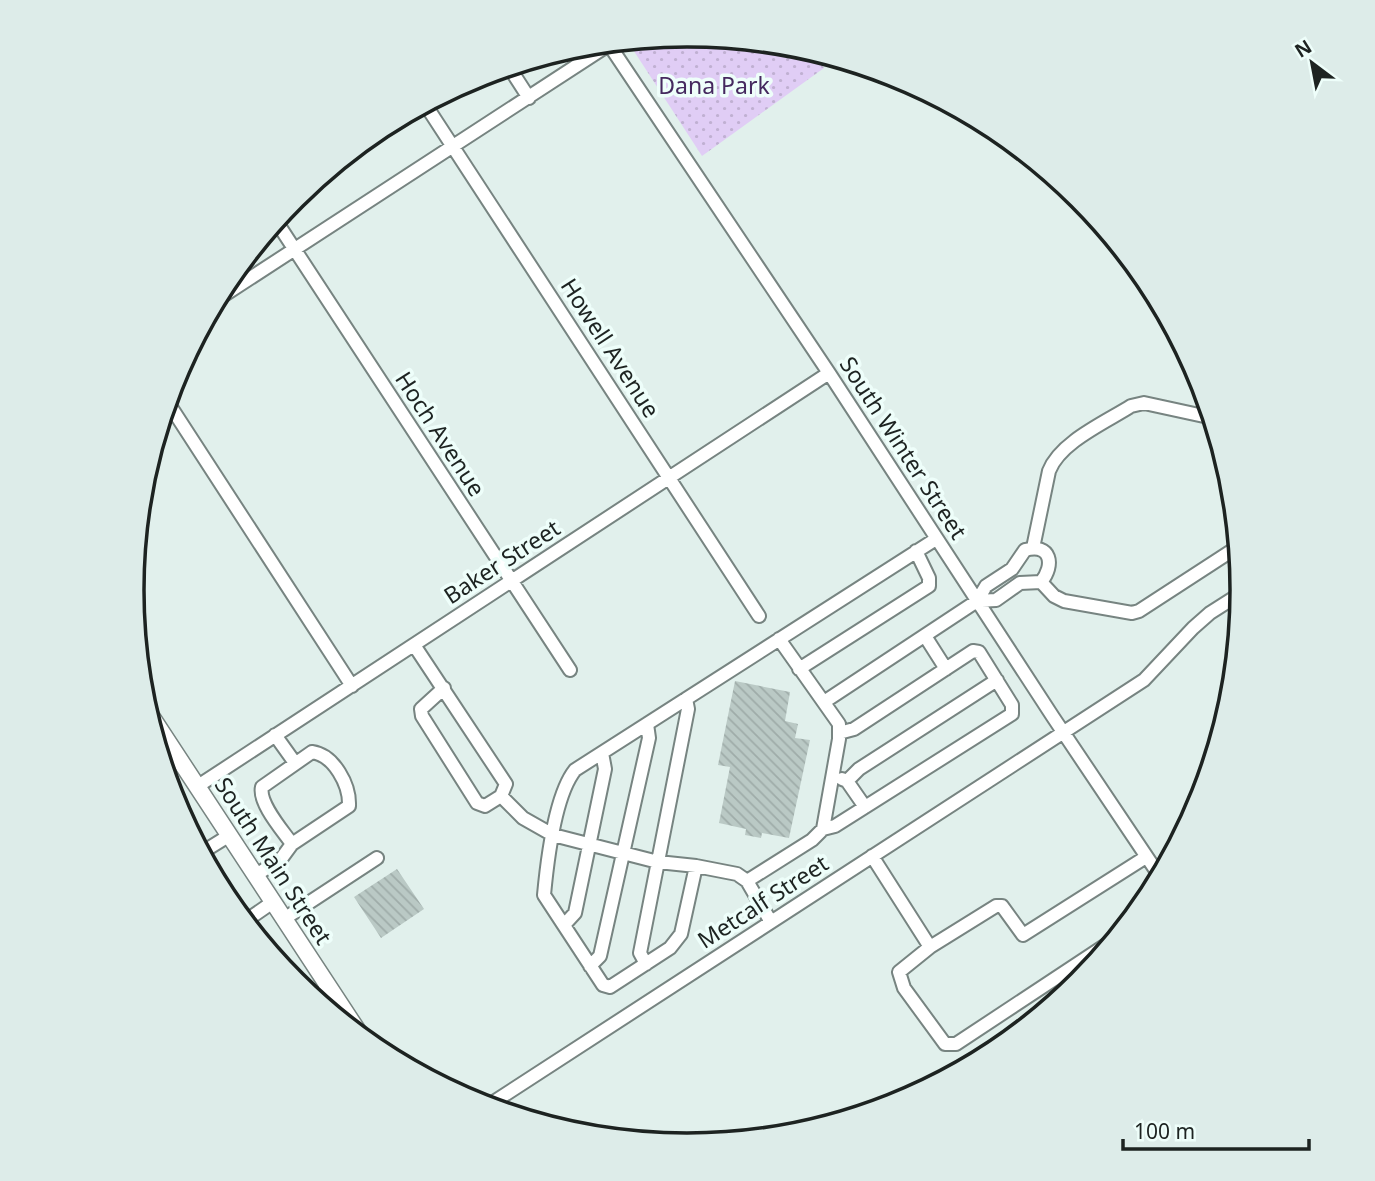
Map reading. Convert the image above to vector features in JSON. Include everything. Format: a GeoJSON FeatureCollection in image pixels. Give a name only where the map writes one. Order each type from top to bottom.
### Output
{"type":"FeatureCollection","features":[{"type":"Feature","properties":{"kind":"main road","name":"South Main Street"},"geometry":{"type":"LineString","coordinates":[[164,736],[343,1010]]}},
{"type":"Feature","properties":{"kind":"street","name":"South Winter Street"},"geometry":{"type":"LineString","coordinates":[[616,52],[1154,868]]}},
{"type":"Feature","properties":{"kind":"street"},"geometry":{"type":"LineString","coordinates":[[238,286],[590,57]]}},
{"type":"Feature","properties":{"kind":"street"},"geometry":{"type":"LineString","coordinates":[[515,76],[529,98]]}},
{"type":"Feature","properties":{"kind":"street","name":"Howell Avenue"},"geometry":{"type":"LineString","coordinates":[[430,112],[758,615]]}},
{"type":"Feature","properties":{"kind":"street","name":"Hoch Avenue"},"geometry":{"type":"LineString","coordinates":[[281,229],[570,670]]}},
{"type":"Feature","properties":{"kind":"street","name":"Baker Street"},"geometry":{"type":"LineString","coordinates":[[198,786],[829,373]]}},
{"type":"Feature","properties":{"kind":"street"},"geometry":{"type":"LineString","coordinates":[[1033,548],[1049,471],[1054,459],[1065,448],[1131,406],[1144,403],[1202,416]]}},
{"type":"Feature","properties":{"kind":"street"},"geometry":{"type":"LineString","coordinates":[[174,412],[352,686]]}},
{"type":"Feature","properties":{"kind":"street"},"geometry":{"type":"LineString","coordinates":[[696,866],[681,934],[670,948],[610,987],[603,985],[544,895],[553,835],[568,780],[575,770],[936,539]]}},
{"type":"Feature","properties":{"kind":"street"},"geometry":{"type":"LineString","coordinates":[[824,702],[977,601],[986,586],[1012,569],[1025,550],[1042,549],[1050,564],[1047,575],[1041,582],[1020,583],[996,600],[977,601]]}},
{"type":"Feature","properties":{"kind":"street"},"geometry":{"type":"LineString","coordinates":[[799,669],[929,586],[929,578],[916,551]]}},
{"type":"Feature","properties":{"kind":"street"},"geometry":{"type":"LineString","coordinates":[[1041,582],[1054,596],[1064,601],[1132,613],[1230,552]]}},
{"type":"Feature","properties":{"kind":"street"},"geometry":{"type":"LineString","coordinates":[[1012,569],[1020,583]]}},
{"type":"Feature","properties":{"kind":"street","name":"Metcalf Street"},"geometry":{"type":"LineString","coordinates":[[498,1099],[1144,680],[1201,621],[1231,600]]}},
{"type":"Feature","properties":{"kind":"street"},"geometry":{"type":"LineString","coordinates":[[925,636],[946,669]]}},
{"type":"Feature","properties":{"kind":"street"},"geometry":{"type":"LineString","coordinates":[[747,881],[813,840],[823,829],[839,733],[839,724],[779,639]]}},
{"type":"Feature","properties":{"kind":"street"},"geometry":{"type":"LineString","coordinates":[[414,645],[444,688],[506,784],[501,796],[485,806],[477,803],[422,716],[421,709],[444,688]]}},
{"type":"Feature","properties":{"kind":"street"},"geometry":{"type":"LineString","coordinates":[[823,829],[835,826],[1012,714],[1012,705],[979,652],[973,651],[854,729],[839,733]]}},
{"type":"Feature","properties":{"kind":"street"},"geometry":{"type":"LineString","coordinates":[[847,781],[859,769],[997,680]]}},
{"type":"Feature","properties":{"kind":"street"},"geometry":{"type":"LineString","coordinates":[[646,964],[640,953],[688,709],[686,698]]}},
{"type":"Feature","properties":{"kind":"street"},"geometry":{"type":"LineString","coordinates":[[590,966],[600,956],[649,738],[647,723]]}},
{"type":"Feature","properties":{"kind":"street"},"geometry":{"type":"LineString","coordinates":[[275,735],[295,763]]}},
{"type":"Feature","properties":{"kind":"street"},"geometry":{"type":"LineString","coordinates":[[256,875],[281,859],[292,844],[349,806],[349,790],[327,758],[320,753],[312,752],[266,782],[261,793],[264,802],[292,844]]}},
{"type":"Feature","properties":{"kind":"street"},"geometry":{"type":"LineString","coordinates":[[564,925],[575,913],[605,769],[603,752]]}},
{"type":"Feature","properties":{"kind":"street"},"geometry":{"type":"LineString","coordinates":[[832,774],[847,781],[865,807]]}},
{"type":"Feature","properties":{"kind":"street"},"geometry":{"type":"LineString","coordinates":[[501,796],[523,818],[553,835],[658,862],[737,874],[747,881],[771,922]]}},
{"type":"Feature","properties":{"kind":"street"},"geometry":{"type":"LineString","coordinates":[[209,848],[230,835]]}},
{"type":"Feature","properties":{"kind":"street"},"geometry":{"type":"LineString","coordinates":[[872,856],[930,947]]}},
{"type":"Feature","properties":{"kind":"street"},"geometry":{"type":"LineString","coordinates":[[1090,955],[956,1044],[944,1044],[904,988],[899,972],[930,947],[996,906],[1002,906],[1023,935],[1146,857]]}},
{"type":"Feature","properties":{"kind":"street"},"geometry":{"type":"LineString","coordinates":[[284,919],[377,858]]}},
{"type":"Feature","properties":{"kind":"street"},"geometry":{"type":"LineString","coordinates":[[253,916],[273,902]]}},
{"type":"Feature","properties":{"kind":"street"},"geometry":{"type":"LineString","coordinates":[[321,992],[328,986]]}},
{"type":"Feature","properties":{"kind":"green space","name":"Dana Park"},"geometry":{"type":"Polygon","coordinates":[[[723,48],[822,65],[824,68],[702,156],[633,50],[723,48]]]}},
{"type":"Feature","properties":{"kind":"building"},"geometry":{"type":"Polygon","coordinates":[[[735,681],[790,692],[785,721],[798,724],[795,738],[810,740],[789,838],[762,833],[761,838],[745,835],[746,829],[719,823],[730,767],[718,765],[735,681]]]}},
{"type":"Feature","properties":{"kind":"building"},"geometry":{"type":"Polygon","coordinates":[[[397,869],[424,909],[381,938],[354,897],[397,869]]]}}]}
